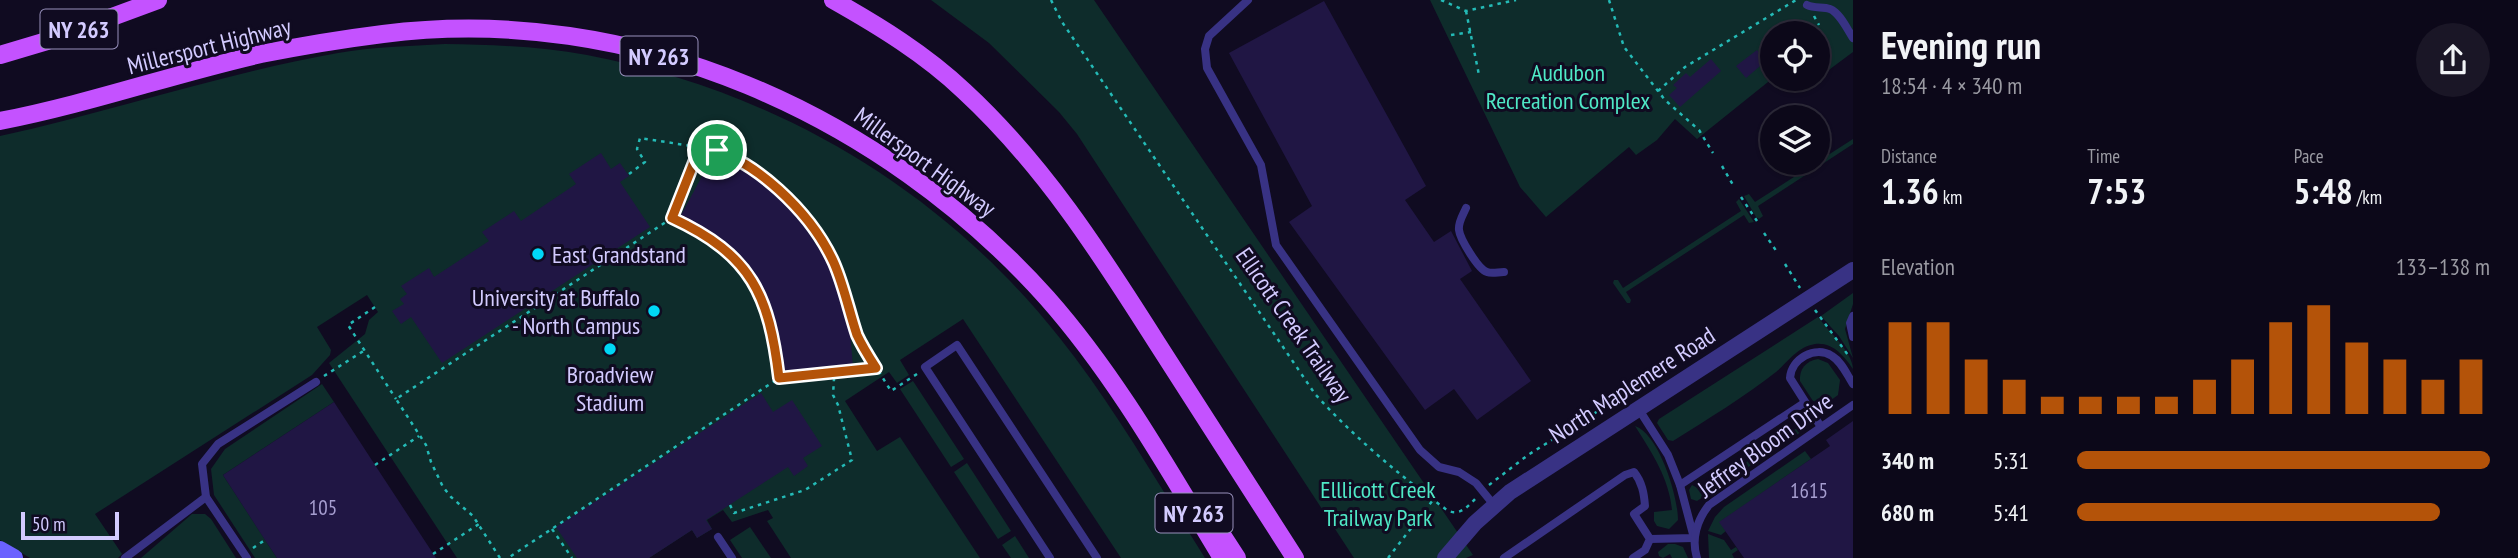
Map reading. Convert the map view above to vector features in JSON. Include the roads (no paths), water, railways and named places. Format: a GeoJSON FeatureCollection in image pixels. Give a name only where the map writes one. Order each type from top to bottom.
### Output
{"type":"FeatureCollection","features":[{"type":"Feature","properties":{"kind":"main road","name":"NY 263"},"geometry":{"type":"LineString","coordinates":[[0,55],[47,41],[158,0]]}},
{"type":"Feature","properties":{"kind":"main road","name":"NY 263"},"geometry":{"type":"LineString","coordinates":[[833,0],[912,49],[962,89],[1036,167],[1091,238],[1295,558]]}},
{"type":"Feature","properties":{"kind":"main road","name":"Millersport Highway"},"geometry":{"type":"LineString","coordinates":[[0,121],[56,111],[261,54],[384,34],[442,29],[508,30],[579,38],[650,53],[727,76],[782,99],[848,133],[947,202],[1003,251],[1084,343],[1167,468],[1222,558]]}},
{"type":"Feature","properties":{"kind":"main road"},"geometry":{"type":"LineString","coordinates":[[1167,468],[1209,515],[1237,558]]}},
{"type":"Feature","properties":{"kind":"street","name":"North Maplemere Road"},"geometry":{"type":"LineString","coordinates":[[1445,557],[1494,505],[1519,486],[1853,270]]}},
{"type":"Feature","properties":{"kind":"street"},"geometry":{"type":"LineString","coordinates":[[0,550],[14,558]]}},
{"type":"Feature","properties":{"kind":"lane"},"geometry":{"type":"LineString","coordinates":[[1248,0],[1209,36],[1205,49],[1207,68],[1261,165],[1276,245],[1420,450],[1439,467],[1459,472],[1476,483],[1494,505]]}},
{"type":"Feature","properties":{"kind":"lane"},"geometry":{"type":"LineString","coordinates":[[1807,5],[1835,11],[1853,38]]}},
{"type":"Feature","properties":{"kind":"lane"},"geometry":{"type":"LineString","coordinates":[[1466,208],[1459,232],[1478,265],[1490,273],[1504,272]]}},
{"type":"Feature","properties":{"kind":"lane"},"geometry":{"type":"LineString","coordinates":[[1853,316],[1850,323],[1853,337]]}},
{"type":"Feature","properties":{"kind":"lane"},"geometry":{"type":"LineString","coordinates":[[1051,558],[925,367],[957,345],[1097,558]]}},
{"type":"Feature","properties":{"kind":"lane"},"geometry":{"type":"LineString","coordinates":[[1821,428],[1790,378],[1790,371],[1800,358],[1816,352],[1832,356],[1853,384]]}},
{"type":"Feature","properties":{"kind":"lane"},"geometry":{"type":"LineString","coordinates":[[245,556],[206,497],[202,464],[218,444],[316,382]]}},
{"type":"Feature","properties":{"kind":"lane"},"geometry":{"type":"LineString","coordinates":[[1680,485],[1804,403]]}},
{"type":"Feature","properties":{"kind":"lane","name":"Jeffrey Bloom Drive"},"geometry":{"type":"LineString","coordinates":[[1694,538],[1700,515],[1709,505],[1853,405]]}},
{"type":"Feature","properties":{"kind":"lane"},"geometry":{"type":"LineString","coordinates":[[1638,408],[1668,455],[1680,485],[1697,558]]}},
{"type":"Feature","properties":{"kind":"lane"},"geometry":{"type":"LineString","coordinates":[[1504,558],[1625,475],[1634,472],[1642,486],[1645,506],[1633,514],[1650,538]]}},
{"type":"Feature","properties":{"kind":"lane"},"geometry":{"type":"LineString","coordinates":[[125,558],[206,497]]}},
{"type":"Feature","properties":{"kind":"lane"},"geometry":{"type":"LineString","coordinates":[[718,537],[732,558]]}},
{"type":"Feature","properties":{"kind":"lane"},"geometry":{"type":"LineString","coordinates":[[1650,538],[1694,538]]}},
{"type":"Feature","properties":{"kind":"lane"},"geometry":{"type":"LineString","coordinates":[[1633,558],[1645,550],[1650,538]]}},
{"type":"Feature","properties":{"kind":"place","name":"East Grandstand"},"geometry":{"type":"Point","coordinates":[538,254]}},
{"type":"Feature","properties":{"kind":"place","name":"University at Buffalo - North Campus"},"geometry":{"type":"Point","coordinates":[654,311]}},
{"type":"Feature","properties":{"kind":"place","name":"Broadview Stadium"},"geometry":{"type":"Point","coordinates":[610,349]}},
{"type":"Feature","properties":{"kind":"park label","name":"Audubon Recreation Complex"},"geometry":{"type":"Point","coordinates":[1568,86]}},
{"type":"Feature","properties":{"kind":"park label","name":"Elllicott Creek Trailway Park"},"geometry":{"type":"Point","coordinates":[1378,503]}}]}
